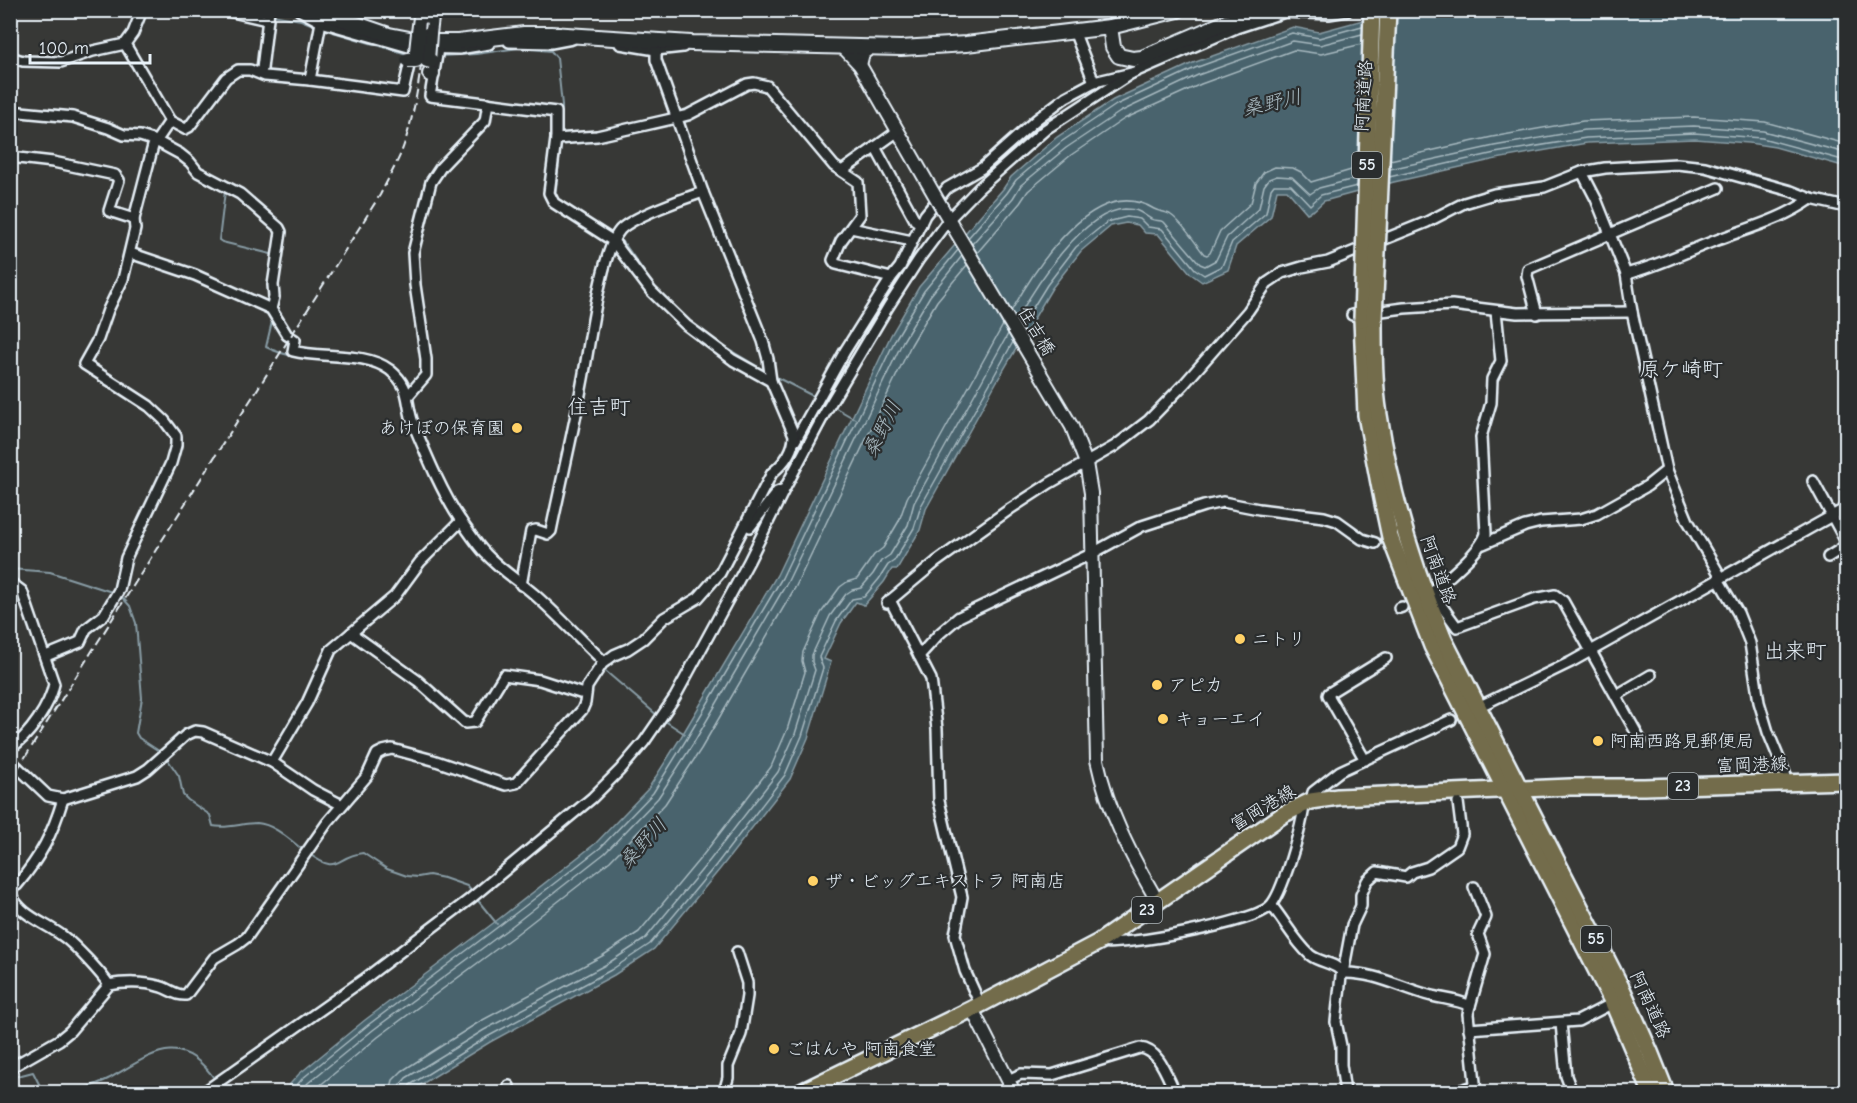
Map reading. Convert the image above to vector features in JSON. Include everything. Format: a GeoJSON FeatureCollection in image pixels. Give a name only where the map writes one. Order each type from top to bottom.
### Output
{"type":"FeatureCollection","features":[{"type":"Feature","properties":{"kind":"main road"},"geometry":{"type":"LineString","coordinates":[[319,22],[389,35],[425,24],[458,42],[524,34],[691,44],[901,48],[966,45],[1110,27],[1178,10]]}},
{"type":"Feature","properties":{"kind":"main road"},"geometry":{"type":"LineString","coordinates":[[1110,27],[1113,46],[1119,56],[1142,58],[1254,10]]}},
{"type":"Feature","properties":{"kind":"main road","name":"阿南道路"},"geometry":{"type":"LineString","coordinates":[[1372,10],[1362,318],[1366,415],[1390,537],[1432,646],[1623,991],[1666,1092]]}},
{"type":"Feature","properties":{"kind":"main road","name":"阿南道路"},"geometry":{"type":"LineString","coordinates":[[1388,10],[1362,318],[1375,375],[1379,415],[1395,499],[1421,586],[1439,629],[1478,707],[1512,789],[1613,1003],[1651,1092]]}},
{"type":"Feature","properties":{"kind":"main road"},"geometry":{"type":"LineString","coordinates":[[410,57],[416,60],[425,24]]}},
{"type":"Feature","properties":{"kind":"main road"},"geometry":{"type":"LineString","coordinates":[[425,24],[427,60],[434,62]]}},
{"type":"Feature","properties":{"kind":"main road","name":"富岡港線"},"geometry":{"type":"LineString","coordinates":[[801,1092],[976,1006],[1099,942],[1284,814],[1307,803],[1338,797],[1512,789],[1846,781]]}},
{"type":"Feature","properties":{"kind":"street"},"geometry":{"type":"LineString","coordinates":[[10,57],[23,61],[61,62],[93,51],[125,44],[133,33],[142,10]]}},
{"type":"Feature","properties":{"kind":"street"},"geometry":{"type":"LineString","coordinates":[[224,10],[268,16],[262,69],[259,72]]}},
{"type":"Feature","properties":{"kind":"street"},"geometry":{"type":"LineString","coordinates":[[299,10],[319,22],[410,57],[434,62],[459,49],[518,41],[551,43],[581,37]]}},
{"type":"Feature","properties":{"kind":"street"},"geometry":{"type":"LineString","coordinates":[[204,1092],[363,980],[470,899],[584,805],[620,770],[644,742],[675,697],[749,561],[826,411],[888,307],[948,217],[1046,129],[1132,73],[1236,28],[1285,12],[1329,14],[1347,11]]}},
{"type":"Feature","properties":{"kind":"street"},"geometry":{"type":"LineString","coordinates":[[310,80],[319,22]]}},
{"type":"Feature","properties":{"kind":"street"},"geometry":{"type":"LineString","coordinates":[[1074,31],[1094,82]]}},
{"type":"Feature","properties":{"kind":"street"},"geometry":{"type":"LineString","coordinates":[[605,39],[656,50],[691,44]]}},
{"type":"Feature","properties":{"kind":"street"},"geometry":{"type":"LineString","coordinates":[[125,44],[170,121],[185,129],[189,127],[232,72],[238,70],[250,70],[265,76],[403,92],[410,57]]}},
{"type":"Feature","properties":{"kind":"street","name":"住吉橋"},"geometry":{"type":"LineString","coordinates":[[842,46],[860,65],[1063,411],[1085,460],[1091,493],[1096,760],[1106,797],[1122,837],[1158,902]]}},
{"type":"Feature","properties":{"kind":"street"},"geometry":{"type":"LineString","coordinates":[[860,65],[863,53],[872,47]]}},
{"type":"Feature","properties":{"kind":"street"},"geometry":{"type":"LineString","coordinates":[[656,50],[656,60],[703,192],[763,340],[770,376],[791,426],[794,441]]}},
{"type":"Feature","properties":{"kind":"street"},"geometry":{"type":"LineString","coordinates":[[434,62],[430,96],[556,112],[560,139],[549,193],[551,199],[615,237],[651,291],[686,325],[733,360],[770,376]]}},
{"type":"Feature","properties":{"kind":"street"},"geometry":{"type":"LineString","coordinates":[[10,1068],[59,1040],[70,1031],[109,985],[117,983],[159,986],[180,996],[186,995],[214,958],[247,937],[306,853],[367,776],[377,754],[393,749],[506,785],[516,783],[582,710],[586,693],[601,665],[635,644],[664,618],[698,598],[720,573],[772,472],[784,463],[822,391],[900,267],[925,215],[947,188],[982,168],[1036,119],[1066,97],[1094,82],[1132,73]]}},
{"type":"Feature","properties":{"kind":"street"},"geometry":{"type":"LineString","coordinates":[[560,139],[597,136],[676,118],[703,108],[747,84],[767,86],[834,166],[858,182],[860,215],[833,260],[836,264],[891,278]]}},
{"type":"Feature","properties":{"kind":"street"},"geometry":{"type":"LineString","coordinates":[[408,396],[426,375],[412,261],[431,182],[441,167],[485,121],[488,103]]}},
{"type":"Feature","properties":{"kind":"street"},"geometry":{"type":"LineString","coordinates":[[10,111],[73,117],[124,135],[140,136],[156,141],[180,154],[198,172],[240,194],[279,228],[281,240],[271,309]]}},
{"type":"Feature","properties":{"kind":"street"},"geometry":{"type":"LineString","coordinates":[[46,656],[80,642],[86,629],[104,615],[119,590],[126,558],[171,463],[176,445],[176,436],[149,406],[84,364],[98,339],[108,310],[123,279],[135,230],[134,219],[153,146],[170,121]]}},
{"type":"Feature","properties":{"kind":"street"},"geometry":{"type":"LineString","coordinates":[[842,171],[875,147],[900,136]]}},
{"type":"Feature","properties":{"kind":"street"},"geometry":{"type":"LineString","coordinates":[[875,147],[915,220],[921,224]]}},
{"type":"Feature","properties":{"kind":"street"},"geometry":{"type":"LineString","coordinates":[[10,157],[53,162],[115,175],[119,180],[109,211],[134,219]]}},
{"type":"Feature","properties":{"kind":"street"},"geometry":{"type":"LineString","coordinates":[[1014,1092],[976,1006],[955,935],[962,897],[939,801],[935,700],[931,679],[889,602],[936,562],[1010,509],[1085,460],[1115,446],[1149,420],[1248,311],[1267,283],[1282,273],[1328,262],[1427,222],[1464,203],[1494,194],[1544,187],[1582,172],[1605,168],[1677,164],[1705,167],[1758,180],[1811,199],[1846,207]]}},
{"type":"Feature","properties":{"kind":"street"},"geometry":{"type":"LineString","coordinates":[[1582,172],[1626,274],[1632,312],[1667,470],[1688,521],[1738,613],[1750,642],[1759,702],[1768,732],[1785,773],[1786,783]]}},
{"type":"Feature","properties":{"kind":"street"},"geometry":{"type":"LineString","coordinates":[[1537,314],[1527,276],[1528,269],[1718,188]]}},
{"type":"Feature","properties":{"kind":"street"},"geometry":{"type":"LineString","coordinates":[[521,585],[531,531],[536,530],[548,534],[551,531],[578,406],[604,265],[615,237],[623,227],[674,201],[703,192]]}},
{"type":"Feature","properties":{"kind":"street"},"geometry":{"type":"LineString","coordinates":[[1626,274],[1647,269],[1786,215],[1811,199]]}},
{"type":"Feature","properties":{"kind":"street"},"geometry":{"type":"LineString","coordinates":[[851,228],[912,242]]}},
{"type":"Feature","properties":{"kind":"street"},"geometry":{"type":"LineString","coordinates":[[130,253],[195,275],[271,309],[287,335],[295,340],[293,351],[309,355],[358,358],[377,363],[390,370],[404,385],[412,419],[453,508],[484,553],[534,595],[601,665]]}},
{"type":"Feature","properties":{"kind":"street"},"geometry":{"type":"LineString","coordinates":[[1362,318],[1404,308],[1452,305],[1537,314],[1563,311],[1590,311],[1607,314],[1632,312]]}},
{"type":"Feature","properties":{"kind":"street"},"geometry":{"type":"LineString","coordinates":[[1483,544],[1486,534],[1481,437],[1491,403],[1492,379],[1501,361],[1496,311]]}},
{"type":"Feature","properties":{"kind":"street"},"geometry":{"type":"LineString","coordinates":[[1641,741],[1592,650],[1563,601],[1555,595],[1534,599],[1457,627],[1433,592],[1483,544],[1525,526],[1541,522],[1581,519],[1597,514],[1647,486],[1667,470]]}},
{"type":"Feature","properties":{"kind":"street"},"geometry":{"type":"LineString","coordinates":[[1813,481],[1845,540],[1844,548],[1828,557]]}},
{"type":"Feature","properties":{"kind":"street"},"geometry":{"type":"LineString","coordinates":[[736,541],[744,536],[753,521],[777,492],[784,490]]}},
{"type":"Feature","properties":{"kind":"street"},"geometry":{"type":"LineString","coordinates":[[918,656],[959,617],[1093,553],[1142,526],[1204,506],[1223,502],[1324,517],[1353,531],[1362,539],[1375,543]]}},
{"type":"Feature","properties":{"kind":"street"},"geometry":{"type":"LineString","coordinates":[[1478,707],[1539,679],[1846,508]]}},
{"type":"Feature","properties":{"kind":"street"},"geometry":{"type":"LineString","coordinates":[[272,762],[307,704],[331,650],[395,596],[420,562],[461,520]]}},
{"type":"Feature","properties":{"kind":"street"},"geometry":{"type":"LineString","coordinates":[[10,582],[22,591],[54,684],[52,695],[30,731],[19,743],[10,748]]}},
{"type":"Feature","properties":{"kind":"street"},"geometry":{"type":"LineString","coordinates":[[351,633],[418,681],[465,723],[476,722],[504,675],[540,680],[586,693]]}},
{"type":"Feature","properties":{"kind":"street"},"geometry":{"type":"LineString","coordinates":[[1365,760],[1328,695],[1386,658]]}},
{"type":"Feature","properties":{"kind":"street"},"geometry":{"type":"LineString","coordinates":[[1617,695],[1651,675]]}},
{"type":"Feature","properties":{"kind":"street"},"geometry":{"type":"LineString","coordinates":[[1099,942],[1109,944],[1133,942],[1189,931],[1263,912],[1272,906],[1287,873],[1307,803],[1313,792],[1340,771],[1451,720]]}},
{"type":"Feature","properties":{"kind":"street"},"geometry":{"type":"LineString","coordinates":[[10,760],[48,796],[63,799],[136,776],[148,769],[186,735],[195,731],[203,732],[272,762],[313,790],[342,805]]}},
{"type":"Feature","properties":{"kind":"street"},"geometry":{"type":"LineString","coordinates":[[10,887],[17,885],[42,852],[56,822],[63,799]]}},
{"type":"Feature","properties":{"kind":"street"},"geometry":{"type":"LineString","coordinates":[[1345,1092],[1341,1046],[1336,1022],[1341,976],[1361,895],[1367,880],[1377,872],[1406,877],[1412,872],[1428,867],[1457,847],[1462,834],[1458,802]]}},
{"type":"Feature","properties":{"kind":"street"},"geometry":{"type":"LineString","coordinates":[[1455,1092],[1475,1089],[1468,1014],[1485,954],[1478,934],[1486,917],[1474,887]]}},
{"type":"Feature","properties":{"kind":"street"},"geometry":{"type":"LineString","coordinates":[[10,893],[19,907],[31,918],[66,938],[109,985]]}},
{"type":"Feature","properties":{"kind":"street"},"geometry":{"type":"LineString","coordinates":[[1272,906],[1289,932],[1310,955],[1340,968],[1343,973]]}},
{"type":"Feature","properties":{"kind":"street"},"geometry":{"type":"LineString","coordinates":[[724,1092],[728,1078],[728,1066],[741,1034],[746,1008],[747,983],[737,952]]}},
{"type":"Feature","properties":{"kind":"street"},"geometry":{"type":"LineString","coordinates":[[1343,973],[1352,972],[1395,982],[1424,994],[1470,1006]]}},
{"type":"Feature","properties":{"kind":"street"},"geometry":{"type":"LineString","coordinates":[[1469,1029],[1578,1021],[1613,1003]]}},
{"type":"Feature","properties":{"kind":"street"},"geometry":{"type":"LineString","coordinates":[[1561,1023],[1565,1068],[1572,1092]]}},
{"type":"Feature","properties":{"kind":"street"},"geometry":{"type":"LineString","coordinates":[[1008,1080],[1021,1074],[1052,1075],[1140,1048],[1148,1049],[1155,1054],[1175,1092]]}},
{"type":"Feature","properties":{"kind":"water","name":"桑野川"},"geometry":{"type":"Polygon","coordinates":[[[1400,10],[1846,11],[1846,167],[1775,147],[1749,143],[1695,139],[1587,143],[1496,159],[1394,182],[1324,201],[1307,213],[1287,190],[1277,190],[1271,216],[1236,246],[1228,270],[1202,282],[1191,274],[1158,234],[1145,233],[1138,225],[1126,223],[1111,226],[1081,251],[1052,288],[926,509],[920,530],[897,569],[892,569],[864,605],[856,602],[841,623],[824,659],[831,662],[808,738],[790,779],[654,949],[614,975],[490,1042],[409,1092],[283,1092],[299,1074],[365,1020],[596,843],[648,789],[777,575],[891,335],[919,287],[1011,177],[1057,137],[1113,100],[1193,63],[1293,27],[1319,32],[1400,10]]]}},
{"type":"Feature","properties":{"kind":"waterway"},"geometry":{"type":"LineString","coordinates":[[248,10],[266,14]]}},
{"type":"Feature","properties":{"kind":"waterway"},"geometry":{"type":"LineString","coordinates":[[272,15],[301,20],[318,27]]}},
{"type":"Feature","properties":{"kind":"waterway"},"geometry":{"type":"LineString","coordinates":[[323,29],[407,54]]}},
{"type":"Feature","properties":{"kind":"waterway"},"geometry":{"type":"LineString","coordinates":[[440,56],[519,48],[551,51],[557,58],[562,105],[562,134]]}},
{"type":"Feature","properties":{"kind":"waterway"},"geometry":{"type":"LineString","coordinates":[[561,143],[555,198],[613,234]]}},
{"type":"Feature","properties":{"kind":"waterway"},"geometry":{"type":"LineString","coordinates":[[225,191],[219,240],[275,255]]}},
{"type":"Feature","properties":{"kind":"waterway"},"geometry":{"type":"LineString","coordinates":[[617,238],[624,243],[654,286],[692,324]]}},
{"type":"Feature","properties":{"kind":"waterway"},"geometry":{"type":"LineString","coordinates":[[273,317],[266,347],[302,358],[339,360]]}},
{"type":"Feature","properties":{"kind":"waterway"},"geometry":{"type":"LineString","coordinates":[[713,340],[767,372]]}},
{"type":"Feature","properties":{"kind":"waterway"},"geometry":{"type":"LineString","coordinates":[[387,373],[399,387]]}},
{"type":"Feature","properties":{"kind":"waterway"},"geometry":{"type":"LineString","coordinates":[[772,375],[815,397]]}},
{"type":"Feature","properties":{"kind":"waterway"},"geometry":{"type":"LineString","coordinates":[[413,397],[414,412]]}},
{"type":"Feature","properties":{"kind":"waterway"},"geometry":{"type":"LineString","coordinates":[[834,407],[855,419]]}},
{"type":"Feature","properties":{"kind":"waterway"},"geometry":{"type":"LineString","coordinates":[[442,478],[452,497]]}},
{"type":"Feature","properties":{"kind":"waterway"},"geometry":{"type":"LineString","coordinates":[[10,569],[50,572],[115,593]]}},
{"type":"Feature","properties":{"kind":"waterway"},"geometry":{"type":"LineString","coordinates":[[120,595],[130,606],[136,623],[142,698],[136,733],[139,738],[162,753]]}},
{"type":"Feature","properties":{"kind":"waterway"},"geometry":{"type":"LineString","coordinates":[[531,597],[599,665]]}},
{"type":"Feature","properties":{"kind":"waterway"},"geometry":{"type":"LineString","coordinates":[[603,669],[658,716]]}},
{"type":"Feature","properties":{"kind":"waterway"},"geometry":{"type":"LineString","coordinates":[[662,719],[685,734]]}},
{"type":"Feature","properties":{"kind":"waterway"},"geometry":{"type":"LineString","coordinates":[[166,757],[179,776],[183,795],[210,815],[213,826],[263,824],[282,833],[303,850]]}},
{"type":"Feature","properties":{"kind":"waterway"},"geometry":{"type":"LineString","coordinates":[[308,853],[326,864],[337,863],[363,853],[387,869],[407,876],[429,875],[444,878],[467,886],[473,893]]}},
{"type":"Feature","properties":{"kind":"waterway"},"geometry":{"type":"LineString","coordinates":[[476,898],[497,924]]}},
{"type":"Feature","properties":{"kind":"waterway"},"geometry":{"type":"LineString","coordinates":[[72,1092],[95,1085],[152,1055],[165,1051],[177,1051],[190,1055],[203,1065],[216,1081]]}},
{"type":"Feature","properties":{"kind":"waterway"},"geometry":{"type":"LineString","coordinates":[[10,1078],[33,1072],[43,1092]]}},
{"type":"Feature","properties":{"kind":"waterway"},"geometry":{"type":"LineString","coordinates":[[219,1086],[224,1092]]}},
{"type":"Feature","properties":{"kind":"railway"},"geometry":{"type":"LineString","coordinates":[[10,781],[380,195],[407,137],[421,64],[427,10]]}},
{"type":"Feature","properties":{"kind":"place","name":"あけぼの保育園"},"geometry":{"type":"Point","coordinates":[517,428]}},
{"type":"Feature","properties":{"kind":"place","name":"ニトリ"},"geometry":{"type":"Point","coordinates":[1240,639]}},
{"type":"Feature","properties":{"kind":"place","name":"アピカ"},"geometry":{"type":"Point","coordinates":[1157,685]}},
{"type":"Feature","properties":{"kind":"place","name":"キョーエイ"},"geometry":{"type":"Point","coordinates":[1163,719]}},
{"type":"Feature","properties":{"kind":"place","name":"阿南西路見郵便局"},"geometry":{"type":"Point","coordinates":[1598,741]}},
{"type":"Feature","properties":{"kind":"place","name":"ザ・ビッグエキストラ 阿南店"},"geometry":{"type":"Point","coordinates":[813,881]}},
{"type":"Feature","properties":{"kind":"place","name":"ごはんや 阿南食堂"},"geometry":{"type":"Point","coordinates":[774,1049]}},
{"type":"Feature","properties":{"kind":"district","name":"原ケ崎町"},"geometry":{"type":"Point","coordinates":[1681,369]}},
{"type":"Feature","properties":{"kind":"district","name":"住吉町"},"geometry":{"type":"Point","coordinates":[599,407]}},
{"type":"Feature","properties":{"kind":"district","name":"出来町"},"geometry":{"type":"Point","coordinates":[1795,651]}}]}
